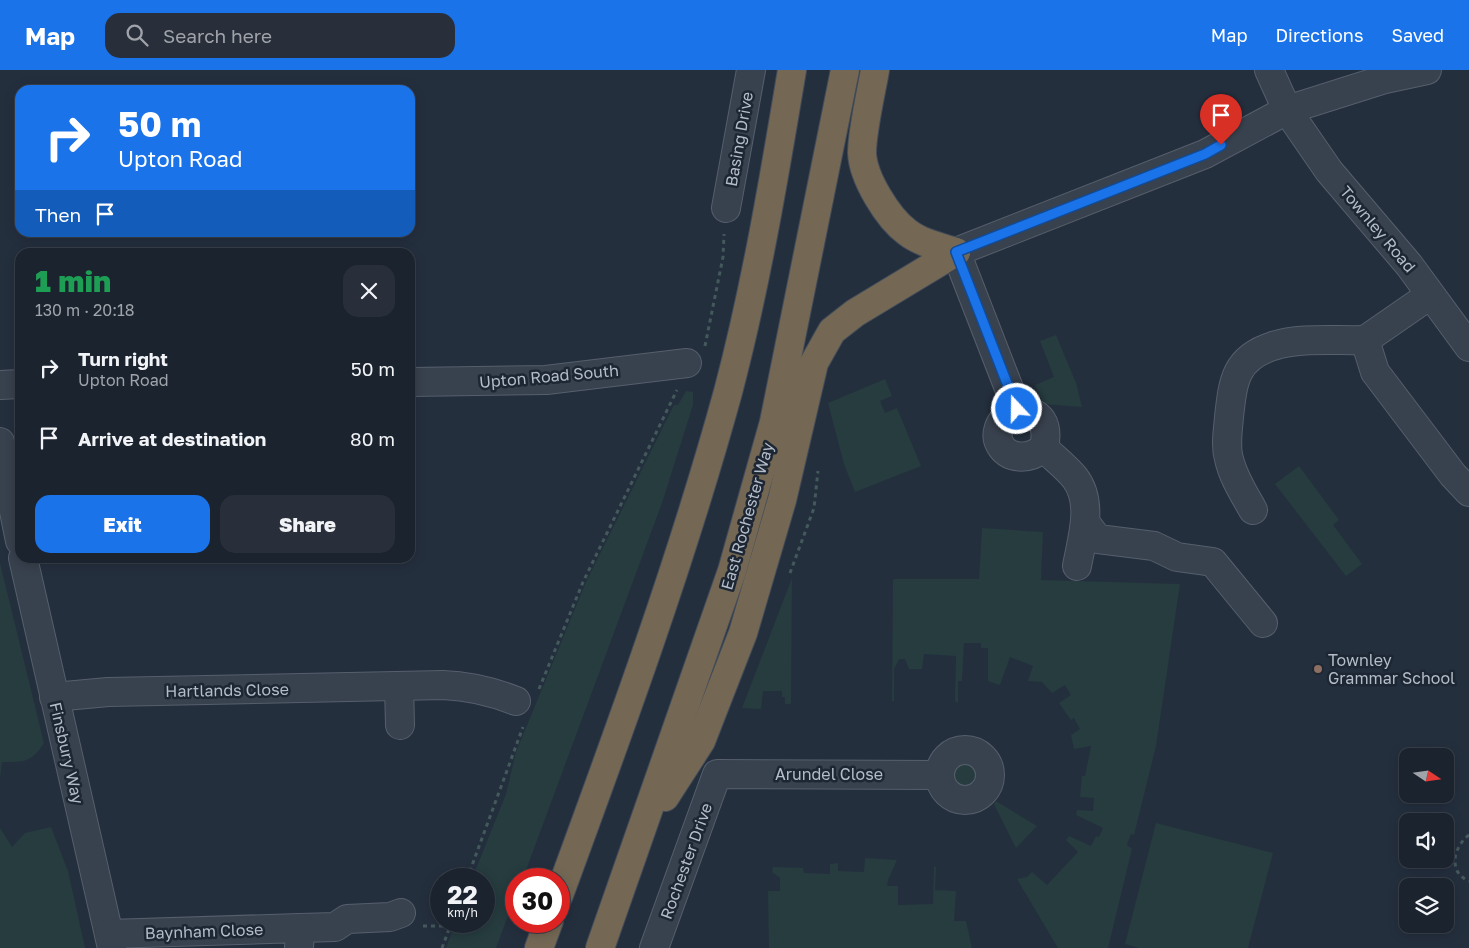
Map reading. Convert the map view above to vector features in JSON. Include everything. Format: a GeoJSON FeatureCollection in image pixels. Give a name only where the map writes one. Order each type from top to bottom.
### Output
{"type":"FeatureCollection","features":[{"type":"Feature","properties":{"kind":"highway"},"geometry":{"type":"LineString","coordinates":[[569,868],[642,670],[689,527],[728,390],[762,250],[792,70]]}},
{"type":"Feature","properties":{"kind":"highway","name":"East Rochester Way"},"geometry":{"type":"LineString","coordinates":[[600,948],[732,571],[774,422],[845,70]]}},
{"type":"Feature","properties":{"kind":"highway"},"geometry":{"type":"LineString","coordinates":[[875,70],[862,154],[868,178],[883,205],[906,232],[923,241],[956,252]]}},
{"type":"Feature","properties":{"kind":"highway"},"geometry":{"type":"LineString","coordinates":[[641,835],[701,741],[743,633],[782,500],[814,363],[832,331],[855,313],[956,252]]}},
{"type":"Feature","properties":{"kind":"highway"},"geometry":{"type":"LineString","coordinates":[[539,948],[545,933]]}},
{"type":"Feature","properties":{"kind":"street","name":"Basing Drive"},"geometry":{"type":"LineString","coordinates":[[726,208],[751,70]]}},
{"type":"Feature","properties":{"kind":"street","name":"Townley Road"},"geometry":{"type":"LineString","coordinates":[[1268,70],[1287,110],[1329,171],[1409,265],[1469,347]]}},
{"type":"Feature","properties":{"kind":"street"},"geometry":{"type":"LineString","coordinates":[[1017,409],[956,252],[1205,154],[1287,110],[1385,78],[1427,70]]}},
{"type":"Feature","properties":{"kind":"street"},"geometry":{"type":"LineString","coordinates":[[1253,510],[1234,474],[1228,458],[1227,438],[1232,388],[1238,372],[1250,358],[1279,344],[1364,340],[1430,295]]}},
{"type":"Feature","properties":{"kind":"street"},"geometry":{"type":"LineString","coordinates":[[1364,340],[1375,372],[1453,475],[1469,492]]}},
{"type":"Feature","properties":{"kind":"street","name":"Upton Road South"},"geometry":{"type":"LineString","coordinates":[[415,382],[546,380],[687,363]]}},
{"type":"Feature","properties":{"kind":"street"},"geometry":{"type":"LineString","coordinates":[[0,385],[15,384]]}},
{"type":"Feature","properties":{"kind":"street"},"geometry":{"type":"LineString","coordinates":[[1017,409],[1028,411],[1041,418],[1047,429],[1044,448],[1036,454],[1022,459],[1008,454],[998,444],[997,433],[999,424],[1007,415],[1017,409]]}},
{"type":"Feature","properties":{"kind":"street"},"geometry":{"type":"LineString","coordinates":[[0,442],[15,516]]}},
{"type":"Feature","properties":{"kind":"street"},"geometry":{"type":"LineString","coordinates":[[1044,448],[1076,479],[1086,500],[1085,522],[1077,566]]}},
{"type":"Feature","properties":{"kind":"street"},"geometry":{"type":"LineString","coordinates":[[1085,522],[1098,539],[1154,546],[1177,557],[1213,562],[1263,623]]}},
{"type":"Feature","properties":{"kind":"street","name":"Finsbury Way"},"geometry":{"type":"LineString","coordinates":[[24,563],[111,941]]}},
{"type":"Feature","properties":{"kind":"street","name":"Hartlands Close"},"geometry":{"type":"LineString","coordinates":[[54,697],[108,692],[443,685],[469,686],[487,690],[527,704]]}},
{"type":"Feature","properties":{"kind":"street"},"geometry":{"type":"LineString","coordinates":[[400,686],[400,725]]}},
{"type":"Feature","properties":{"kind":"street","name":"Arundel Close"},"geometry":{"type":"LineString","coordinates":[[718,774],[940,775]]}},
{"type":"Feature","properties":{"kind":"street","name":"Rochester Drive"},"geometry":{"type":"LineString","coordinates":[[654,948],[718,774]]}},
{"type":"Feature","properties":{"kind":"street","name":"Baynham Close"},"geometry":{"type":"LineString","coordinates":[[111,941],[300,938],[335,927],[347,919],[390,917],[401,913]]}},
{"type":"Feature","properties":{"kind":"path"},"geometry":{"type":"LineString","coordinates":[[471,868],[527,704],[583,582],[671,405],[687,363],[704,353],[722,258],[726,208]]}},
{"type":"Feature","properties":{"kind":"path"},"geometry":{"type":"LineString","coordinates":[[787,582],[814,508],[819,461]]}},
{"type":"Feature","properties":{"kind":"path"},"geometry":{"type":"LineString","coordinates":[[1469,835],[1460,842],[1455,855],[1457,869],[1469,881]]}},
{"type":"Feature","properties":{"kind":"path"},"geometry":{"type":"LineString","coordinates":[[442,948],[448,933]]}},
{"type":"Feature","properties":{"kind":"green space"},"geometry":{"type":"Polygon","coordinates":[[[1056,335],[1076,383],[1082,407],[1043,404],[1035,385],[1054,377],[1040,341],[1056,335]]]}},
{"type":"Feature","properties":{"kind":"green space"},"geometry":{"type":"Polygon","coordinates":[[[885,379],[892,396],[880,401],[885,413],[897,408],[921,466],[855,492],[844,464],[828,403],[885,379]]]}},
{"type":"Feature","properties":{"kind":"green space"},"geometry":{"type":"Polygon","coordinates":[[[686,391],[693,392],[693,405],[662,503],[527,868],[505,868],[505,924],[496,948],[446,948],[452,933],[495,933],[495,868],[476,868],[506,794],[516,752],[586,582],[674,405],[678,405],[686,391]]]}},
{"type":"Feature","properties":{"kind":"green space"},"geometry":{"type":"Polygon","coordinates":[[[1299,466],[1339,520],[1333,525],[1362,564],[1346,576],[1275,484],[1299,466]]]}},
{"type":"Feature","properties":{"kind":"green space"},"geometry":{"type":"Polygon","coordinates":[[[982,528],[1043,532],[1041,580],[1180,584],[1156,746],[1134,835],[1131,834],[1127,845],[1132,849],[1108,948],[1058,948],[1017,879],[1027,877],[1032,872],[1047,885],[1078,852],[1066,840],[1069,836],[1091,846],[1096,836],[1099,837],[1103,828],[1076,815],[1077,810],[1093,811],[1094,798],[1080,797],[1082,776],[1085,776],[1091,746],[1074,749],[1071,735],[1080,729],[1074,718],[1071,720],[1059,703],[1071,695],[1065,685],[1052,693],[1042,682],[1028,681],[1033,666],[1010,657],[1000,685],[988,681],[988,648],[981,648],[981,643],[964,643],[962,681],[958,681],[958,703],[955,701],[956,656],[924,654],[922,669],[909,669],[905,659],[899,659],[894,669],[894,701],[892,701],[893,579],[979,579],[982,528]]]}},
{"type":"Feature","properties":{"kind":"green space"},"geometry":{"type":"Polygon","coordinates":[[[0,563],[44,743],[31,758],[16,762],[2,762],[0,779],[0,563]]]}},
{"type":"Feature","properties":{"kind":"green space"},"geometry":{"type":"Polygon","coordinates":[[[792,578],[791,704],[785,704],[785,697],[782,697],[782,691],[763,691],[761,709],[742,708],[792,578]]]}},
{"type":"Feature","properties":{"kind":"green space"},"geometry":{"type":"Polygon","coordinates":[[[965,760],[977,764],[981,776],[977,788],[965,792],[953,788],[949,776],[953,764],[965,760]]]}},
{"type":"Feature","properties":{"kind":"green space"},"geometry":{"type":"Polygon","coordinates":[[[996,801],[1037,826],[1016,848],[994,804],[996,801]]]}},
{"type":"Feature","properties":{"kind":"green space"},"geometry":{"type":"Polygon","coordinates":[[[1156,823],[1273,853],[1248,948],[1139,948],[1125,944],[1156,823]]]}},
{"type":"Feature","properties":{"kind":"green space"},"geometry":{"type":"Polygon","coordinates":[[[51,827],[68,871],[85,948],[0,948],[0,828],[12,847],[25,833],[51,827]]]}},
{"type":"Feature","properties":{"kind":"green space"},"geometry":{"type":"Polygon","coordinates":[[[865,858],[897,860],[887,886],[898,886],[898,905],[933,904],[934,867],[936,867],[935,890],[956,891],[954,921],[966,921],[972,948],[769,948],[768,891],[780,891],[780,878],[772,872],[773,867],[803,868],[804,873],[830,874],[830,864],[838,863],[838,871],[864,872],[865,858]]]}},
{"type":"Feature","properties":{"kind":"place","name":"Townley Grammar School"},"geometry":{"type":"Point","coordinates":[1318,669]}},
{"type":"Feature","properties":{"kind":"route"},"geometry":{"type":"LineString","coordinates":[[1017,409],[956,252],[1205,154],[1221,145]]}}]}
